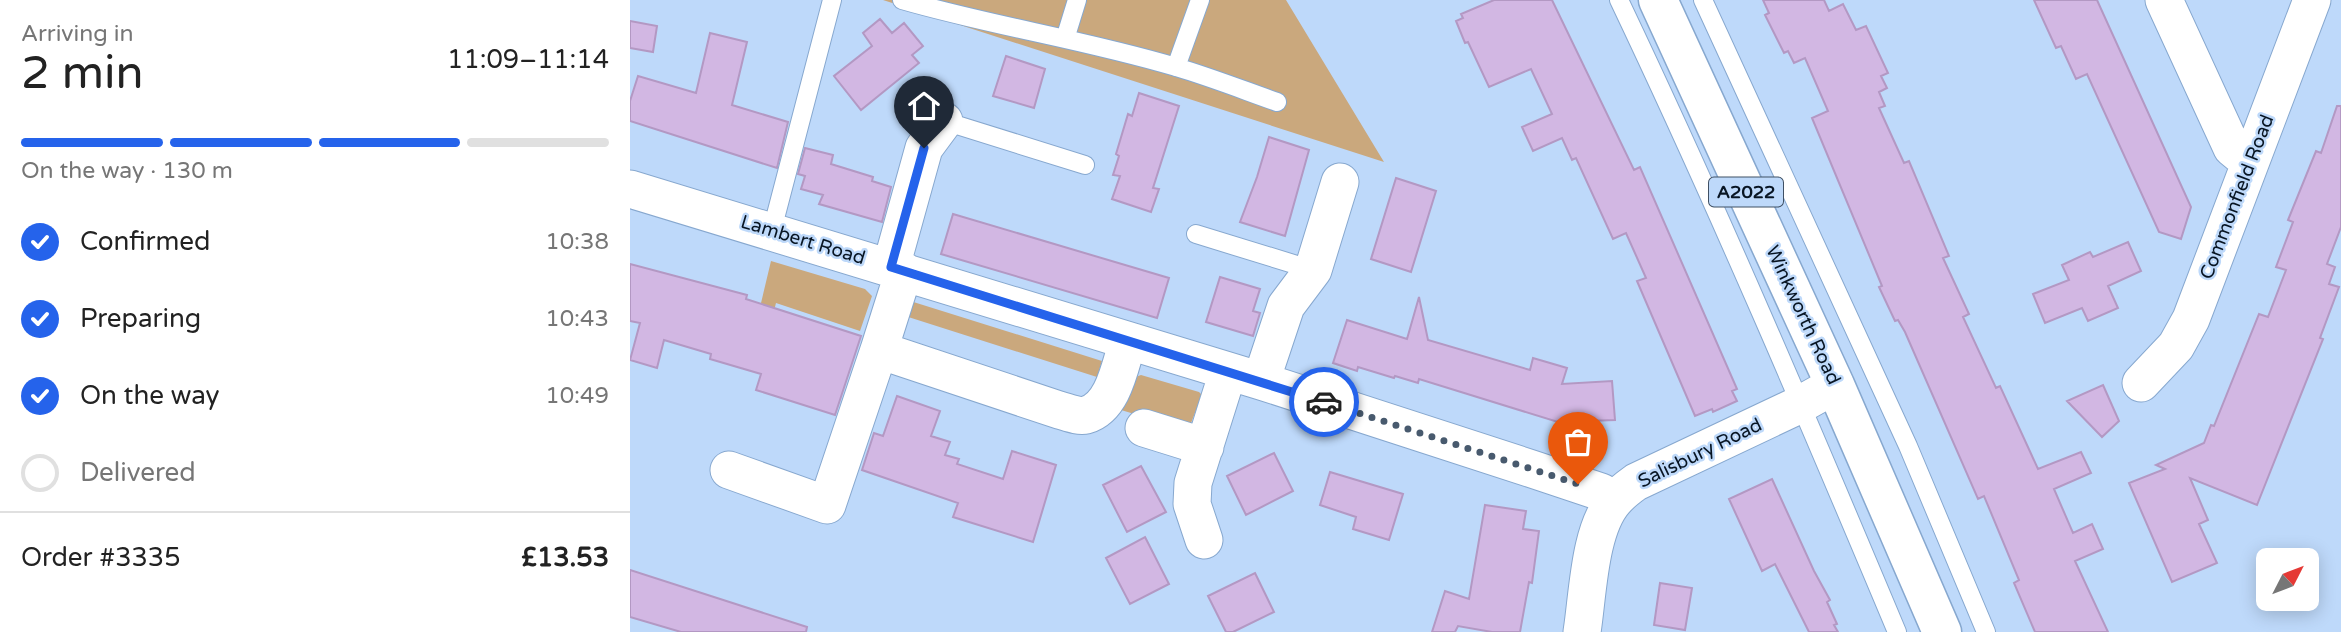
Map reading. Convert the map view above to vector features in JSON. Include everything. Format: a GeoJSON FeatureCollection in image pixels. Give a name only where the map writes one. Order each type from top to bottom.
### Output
{"type":"FeatureCollection","features":[{"type":"Feature","properties":{"kind":"main road","name":"Winkworth Road"},"geometry":{"type":"LineString","coordinates":[[1658,0],[1835,384],[1942,632]]}},
{"type":"Feature","properties":{"kind":"street"},"geometry":{"type":"LineString","coordinates":[[2164,0],[2232,148],[2249,162]]}},
{"type":"Feature","properties":{"kind":"street","name":"Commonfield Road"},"geometry":{"type":"LineString","coordinates":[[2141,383],[2176,346],[2191,320],[2312,0]]}},
{"type":"Feature","properties":{"kind":"street"},"geometry":{"type":"LineString","coordinates":[[729,470],[827,505],[879,350],[924,148],[944,121]]}},
{"type":"Feature","properties":{"kind":"street"},"geometry":{"type":"LineString","coordinates":[[1204,540],[1192,504],[1193,483],[1205,447],[1286,306],[1313,270],[1340,182]]}},
{"type":"Feature","properties":{"kind":"street","name":"Lambert Road"},"geometry":{"type":"LineString","coordinates":[[630,188],[1245,377],[1566,480],[1601,492],[1615,500]]}},
{"type":"Feature","properties":{"kind":"street"},"geometry":{"type":"LineString","coordinates":[[879,350],[1084,416],[1100,408],[1110,394],[1128,341]]}},
{"type":"Feature","properties":{"kind":"street","name":"Salisbury Road"},"geometry":{"type":"LineString","coordinates":[[1582,632],[1601,521],[1615,500],[1636,482],[1801,404],[1835,384]]}},
{"type":"Feature","properties":{"kind":"street"},"geometry":{"type":"LineString","coordinates":[[1144,428],[1205,447]]}},
{"type":"Feature","properties":{"kind":"lane"},"geometry":{"type":"LineString","coordinates":[[772,230],[832,0]]}},
{"type":"Feature","properties":{"kind":"lane"},"geometry":{"type":"LineString","coordinates":[[902,0],[954,7],[1176,67],[1276,102]]}},
{"type":"Feature","properties":{"kind":"lane"},"geometry":{"type":"LineString","coordinates":[[1065,39],[1077,0]]}},
{"type":"Feature","properties":{"kind":"lane"},"geometry":{"type":"LineString","coordinates":[[1176,67],[1199,0]]}},
{"type":"Feature","properties":{"kind":"lane","name":"Winkworth Road"},"geometry":{"type":"LineString","coordinates":[[1619,0],[1678,125],[1801,404],[1896,632]]}},
{"type":"Feature","properties":{"kind":"lane","name":"Winkworth Road"},"geometry":{"type":"LineString","coordinates":[[1703,0],[1908,446],[1986,632]]}},
{"type":"Feature","properties":{"kind":"lane"},"geometry":{"type":"LineString","coordinates":[[944,121],[1086,165]]}},
{"type":"Feature","properties":{"kind":"lane"},"geometry":{"type":"LineString","coordinates":[[1196,234],[1313,270]]}},
{"type":"Feature","properties":{"kind":"shaded area"},"geometry":{"type":"Polygon","coordinates":[[[883,0],[1286,0],[1384,162],[883,0]]]}},
{"type":"Feature","properties":{"kind":"shaded area"},"geometry":{"type":"Polygon","coordinates":[[[771,261],[865,289],[872,296],[860,331],[776,303],[768,334],[756,324],[771,261]]]}},
{"type":"Feature","properties":{"kind":"shaded area"},"geometry":{"type":"Polygon","coordinates":[[[907,300],[1102,361],[1097,377],[902,315],[907,300]]]}},
{"type":"Feature","properties":{"kind":"shaded area"},"geometry":{"type":"Polygon","coordinates":[[[1141,375],[1199,392],[1202,395],[1191,423],[1181,428],[1121,410],[1130,379],[1141,375]]]}},
{"type":"Feature","properties":{"kind":"building"},"geometry":{"type":"Polygon","coordinates":[[[1494,0],[1552,0],[1634,170],[1640,167],[1737,389],[1732,391],[1737,401],[1713,412],[1712,409],[1695,416],[1637,281],[1646,278],[1626,233],[1613,239],[1576,158],[1572,160],[1562,138],[1533,151],[1522,127],[1552,114],[1531,69],[1489,87],[1456,21],[1463,18],[1461,14],[1494,0]]]}},
{"type":"Feature","properties":{"kind":"building"},"geometry":{"type":"Polygon","coordinates":[[[1763,0],[1824,0],[1829,11],[1843,4],[1856,30],[1866,26],[1888,73],[1881,76],[1887,88],[1879,92],[1885,106],[1879,108],[1904,163],[1909,161],[1949,256],[1943,258],[1969,314],[1963,317],[1996,388],[2000,386],[2038,469],[2081,452],[2091,473],[2054,489],[2073,533],[2092,524],[2103,549],[2075,561],[2108,632],[2035,632],[2014,583],[2019,580],[1984,496],[1978,499],[1905,332],[1898,320],[1895,321],[1879,287],[1882,286],[1812,118],[1828,111],[1805,58],[1794,63],[1788,51],[1784,53],[1765,15],[1769,13],[1763,0]]]}},
{"type":"Feature","properties":{"kind":"building"},"geometry":{"type":"Polygon","coordinates":[[[2034,0],[2097,0],[2191,207],[2181,239],[2159,232],[2087,74],[2076,79],[2061,46],[2056,48],[2034,0]]]}},
{"type":"Feature","properties":{"kind":"building"},"geometry":{"type":"Polygon","coordinates":[[[880,19],[892,33],[904,23],[923,46],[912,55],[919,63],[861,110],[834,76],[872,46],[863,33],[880,19]]]}},
{"type":"Feature","properties":{"kind":"building"},"geometry":{"type":"Polygon","coordinates":[[[630,21],[657,26],[653,52],[630,48],[630,21]]]}},
{"type":"Feature","properties":{"kind":"building"},"geometry":{"type":"Polygon","coordinates":[[[710,33],[747,42],[732,105],[788,122],[777,168],[630,121],[630,101],[638,76],[696,93],[710,33]]]}},
{"type":"Feature","properties":{"kind":"building"},"geometry":{"type":"Polygon","coordinates":[[[1006,56],[1045,69],[1034,108],[993,96],[1006,56]]]}},
{"type":"Feature","properties":{"kind":"building"},"geometry":{"type":"Polygon","coordinates":[[[1139,93],[1179,106],[1153,188],[1159,189],[1151,212],[1112,199],[1120,176],[1113,175],[1119,156],[1116,154],[1128,114],[1132,116],[1139,93]]]}},
{"type":"Feature","properties":{"kind":"building"},"geometry":{"type":"Polygon","coordinates":[[[2337,106],[2341,106],[2341,227],[2327,264],[2335,267],[2329,284],[2339,287],[2320,338],[2323,339],[2257,505],[2190,478],[2208,520],[2199,524],[2217,563],[2172,582],[2129,483],[2165,469],[2156,465],[2204,443],[2211,425],[2214,426],[2259,314],[2268,317],[2286,270],[2276,267],[2293,222],[2288,220],[2316,151],[2321,153],[2337,106]]]}},
{"type":"Feature","properties":{"kind":"building"},"geometry":{"type":"Polygon","coordinates":[[[1269,137],[1309,150],[1285,236],[1240,222],[1269,137]]]}},
{"type":"Feature","properties":{"kind":"building"},"geometry":{"type":"Polygon","coordinates":[[[805,148],[833,155],[831,164],[873,177],[872,181],[891,187],[882,222],[819,204],[823,195],[801,189],[805,176],[798,174],[805,148]]]}},
{"type":"Feature","properties":{"kind":"building"},"geometry":{"type":"Polygon","coordinates":[[[1396,178],[1436,191],[1411,272],[1371,259],[1396,178]]]}},
{"type":"Feature","properties":{"kind":"building"},"geometry":{"type":"Polygon","coordinates":[[[953,214],[1169,278],[1157,318],[941,254],[953,214]]]}},
{"type":"Feature","properties":{"kind":"building"},"geometry":{"type":"Polygon","coordinates":[[[2128,242],[2141,271],[2108,286],[2118,308],[2088,321],[2082,308],[2045,323],[2033,294],[2069,280],[2062,265],[2090,252],[2093,257],[2128,242]]]}},
{"type":"Feature","properties":{"kind":"building"},"geometry":{"type":"Polygon","coordinates":[[[630,264],[747,295],[746,299],[861,336],[835,415],[756,390],[761,374],[710,359],[711,354],[664,340],[657,368],[630,360],[640,323],[630,321],[630,264]]]}},
{"type":"Feature","properties":{"kind":"building"},"geometry":{"type":"Polygon","coordinates":[[[1220,277],[1260,289],[1253,311],[1260,313],[1253,336],[1206,322],[1220,277]]]}},
{"type":"Feature","properties":{"kind":"building"},"geometry":{"type":"Polygon","coordinates":[[[1419,297],[1428,340],[1530,370],[1533,358],[1567,368],[1562,384],[1612,381],[1615,420],[1558,422],[1419,379],[1418,383],[1358,367],[1357,371],[1333,363],[1347,320],[1407,339],[1419,297]]]}},
{"type":"Feature","properties":{"kind":"building"},"geometry":{"type":"Polygon","coordinates":[[[2103,385],[2119,421],[2102,437],[2067,401],[2103,385]]]}},
{"type":"Feature","properties":{"kind":"building"},"geometry":{"type":"Polygon","coordinates":[[[897,396],[940,411],[931,436],[950,442],[945,455],[959,459],[957,464],[1003,479],[1012,451],[1056,465],[1033,542],[953,517],[958,503],[862,470],[874,433],[883,436],[897,396]]]}},
{"type":"Feature","properties":{"kind":"building"},"geometry":{"type":"Polygon","coordinates":[[[1274,453],[1293,491],[1246,515],[1227,476],[1274,453]]]}},
{"type":"Feature","properties":{"kind":"building"},"geometry":{"type":"Polygon","coordinates":[[[1141,466],[1166,512],[1127,532],[1103,485],[1141,466]]]}},
{"type":"Feature","properties":{"kind":"building"},"geometry":{"type":"Polygon","coordinates":[[[1330,472],[1403,494],[1389,540],[1353,529],[1356,517],[1320,505],[1330,472]]]}},
{"type":"Feature","properties":{"kind":"building"},"geometry":{"type":"Polygon","coordinates":[[[1772,479],[1830,600],[1827,602],[1838,632],[1809,632],[1775,564],[1762,571],[1729,499],[1772,479]]]}},
{"type":"Feature","properties":{"kind":"building"},"geometry":{"type":"Polygon","coordinates":[[[1485,505],[1526,511],[1523,529],[1539,531],[1532,583],[1529,582],[1520,632],[1492,632],[1458,626],[1455,632],[1432,632],[1445,591],[1469,599],[1485,505]]]}},
{"type":"Feature","properties":{"kind":"building"},"geometry":{"type":"Polygon","coordinates":[[[1145,537],[1169,584],[1130,604],[1106,558],[1145,537]]]}},
{"type":"Feature","properties":{"kind":"building"},"geometry":{"type":"Polygon","coordinates":[[[630,570],[807,627],[806,632],[681,632],[630,617],[630,570]]]}},
{"type":"Feature","properties":{"kind":"building"},"geometry":{"type":"Polygon","coordinates":[[[1255,573],[1274,612],[1233,632],[1226,632],[1208,596],[1255,573]]]}},
{"type":"Feature","properties":{"kind":"building"},"geometry":{"type":"Polygon","coordinates":[[[1660,583],[1692,588],[1685,630],[1654,625],[1660,583]]]}},
{"type":"Feature","properties":{"kind":"way so far"},"geometry":{"type":"LineString","coordinates":[[1324,402],[1578,484]]}},
{"type":"Feature","properties":{"kind":"route"},"geometry":{"type":"LineString","coordinates":[[924,148],[891,267],[1324,402]]}}]}
